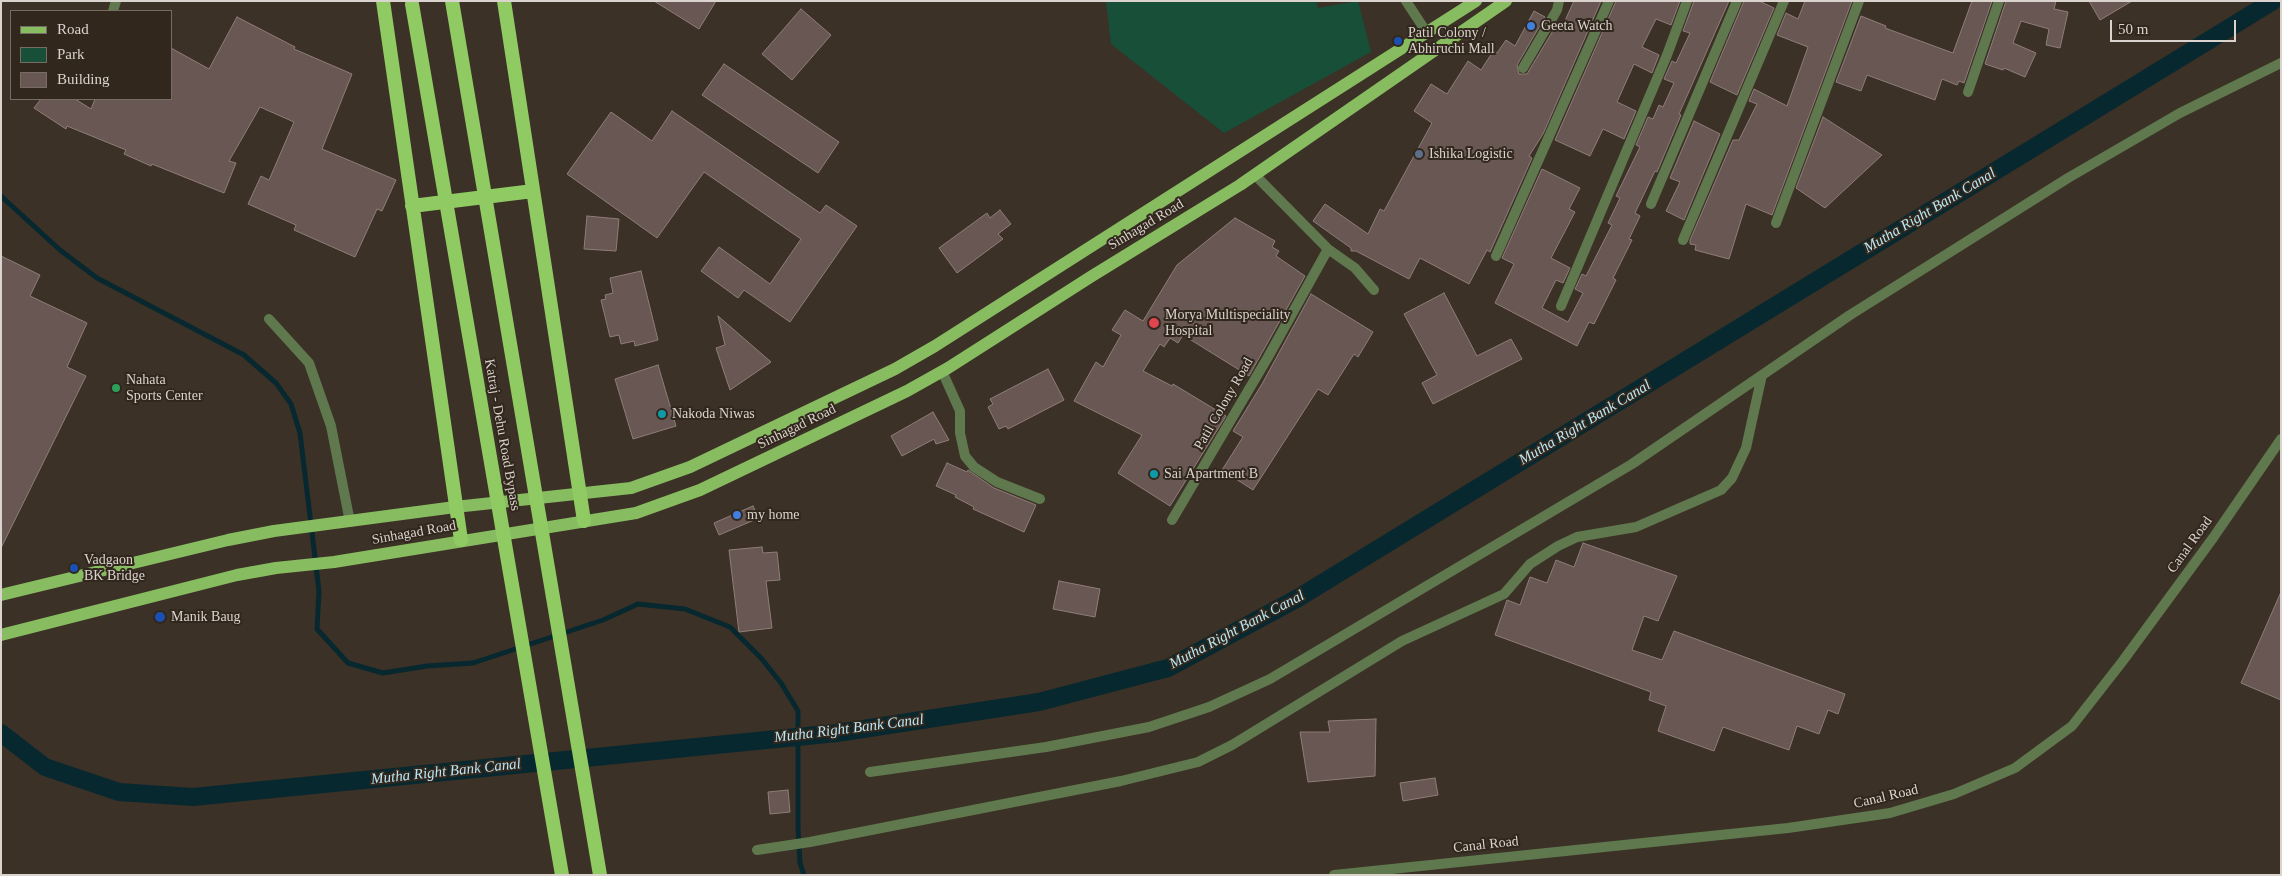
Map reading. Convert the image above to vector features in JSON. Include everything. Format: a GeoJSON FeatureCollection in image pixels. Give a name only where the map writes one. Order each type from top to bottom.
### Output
{"type":"FeatureCollection","features":[{"type":"Feature","properties":{"kind":"highway"},"geometry":{"type":"LineString","coordinates":[[383,1],[455,507],[462,540]]}},
{"type":"Feature","properties":{"kind":"highway","name":"Katraj - Dehu Road Bypass"},"geometry":{"type":"LineString","coordinates":[[452,1],[600,875]]}},
{"type":"Feature","properties":{"kind":"highway"},"geometry":{"type":"LineString","coordinates":[[504,1],[584,521]]}},
{"type":"Feature","properties":{"kind":"highway","name":"Katraj - Dehu Road Bypass"},"geometry":{"type":"LineString","coordinates":[[411,3],[562,875]]}},
{"type":"Feature","properties":{"kind":"highway"},"geometry":{"type":"LineString","coordinates":[[412,206],[533,191]]}},
{"type":"Feature","properties":{"kind":"main road","name":"Sinhagad Road"},"geometry":{"type":"LineString","coordinates":[[1,595],[228,540],[455,507],[631,488],[690,467],[895,369],[1221,166],[1476,1]]}},
{"type":"Feature","properties":{"kind":"main road","name":"Sinhagad Road"},"geometry":{"type":"LineString","coordinates":[[1,635],[236,575],[276,568],[334,562],[636,513],[700,490],[907,391],[942,371],[1255,175],[1506,1]]}},
{"type":"Feature","properties":{"kind":"street"},"geometry":{"type":"LineString","coordinates":[[1406,1],[1427,33]]}},
{"type":"Feature","properties":{"kind":"street"},"geometry":{"type":"LineString","coordinates":[[1523,68],[1557,10],[1558,1]]}},
{"type":"Feature","properties":{"kind":"street"},"geometry":{"type":"LineString","coordinates":[[1496,256],[1609,1]]}},
{"type":"Feature","properties":{"kind":"street"},"geometry":{"type":"LineString","coordinates":[[1561,306],[1667,55],[1686,1]]}},
{"type":"Feature","properties":{"kind":"street"},"geometry":{"type":"LineString","coordinates":[[1651,204],[1737,1]]}},
{"type":"Feature","properties":{"kind":"street"},"geometry":{"type":"LineString","coordinates":[[1683,240],[1784,1]]}},
{"type":"Feature","properties":{"kind":"street"},"geometry":{"type":"LineString","coordinates":[[1776,222],[1859,1]]}},
{"type":"Feature","properties":{"kind":"street"},"geometry":{"type":"LineString","coordinates":[[1968,92],[1999,1]]}},
{"type":"Feature","properties":{"kind":"street"},"geometry":{"type":"LineString","coordinates":[[870,772],[1056,745],[1149,727],[1209,707],[1270,679],[1615,474],[1850,315],[2068,178],[2180,113],[2281,63]]}},
{"type":"Feature","properties":{"kind":"street"},"geometry":{"type":"LineString","coordinates":[[1255,175],[1328,249],[1355,268],[1374,290]]}},
{"type":"Feature","properties":{"kind":"street","name":"Patil Colony Road"},"geometry":{"type":"LineString","coordinates":[[1172,520],[1328,249]]}},
{"type":"Feature","properties":{"kind":"street"},"geometry":{"type":"LineString","coordinates":[[269,319],[310,363],[330,426],[350,522]]}},
{"type":"Feature","properties":{"kind":"street"},"geometry":{"type":"LineString","coordinates":[[942,371],[960,411],[960,433],[965,456],[974,467],[996,482],[1040,499]]}},
{"type":"Feature","properties":{"kind":"street"},"geometry":{"type":"LineString","coordinates":[[757,850],[810,842],[1121,781],[1198,762],[1232,745],[1402,641],[1504,594],[1530,564],[1558,546],[1577,537],[1636,527],[1721,490],[1732,478],[1746,448],[1762,375]]}},
{"type":"Feature","properties":{"kind":"street","name":"Canal Road"},"geometry":{"type":"LineString","coordinates":[[1334,875],[1788,828],[1881,814],[1954,794],[2015,768],[2072,726],[2134,647],[2281,439]]}},
{"type":"Feature","properties":{"kind":"green space"},"geometry":{"type":"Polygon","coordinates":[[[1106,1],[1316,1],[1318,8],[1358,1],[1371,52],[1224,133],[1111,44],[1106,1]]]}},
{"type":"Feature","properties":{"kind":"building"},"geometry":{"type":"Polygon","coordinates":[[[654,1],[716,1],[699,29],[654,1]]]}},
{"type":"Feature","properties":{"kind":"building"},"geometry":{"type":"Polygon","coordinates":[[[1574,1],[1601,1],[1543,134],[1529,156],[1532,158],[1490,252],[1487,250],[1469,284],[1420,258],[1409,279],[1356,251],[1351,251],[1351,248],[1313,221],[1325,204],[1368,234],[1380,209],[1384,211],[1432,123],[1414,111],[1431,84],[1447,94],[1468,61],[1481,70],[1494,50],[1497,53],[1506,40],[1515,46],[1534,11],[1545,17],[1517,65],[1519,74],[1527,74],[1557,24],[1562,27],[1574,1]]]}},
{"type":"Feature","properties":{"kind":"building"},"geometry":{"type":"Polygon","coordinates":[[[1616,1],[1680,1],[1671,25],[1656,19],[1642,47],[1659,55],[1652,73],[1634,64],[1617,102],[1636,111],[1624,139],[1603,129],[1590,156],[1555,140],[1616,1]]]}},
{"type":"Feature","properties":{"kind":"building"},"geometry":{"type":"Polygon","coordinates":[[[1694,1],[1729,1],[1679,114],[1681,115],[1657,172],[1655,171],[1635,213],[1640,216],[1629,239],[1632,240],[1613,278],[1616,280],[1594,324],[1589,322],[1577,346],[1495,303],[1514,264],[1502,258],[1542,169],[1580,188],[1569,209],[1575,212],[1551,258],[1570,268],[1563,283],[1556,280],[1542,308],[1568,322],[1583,293],[1575,289],[1582,274],[1586,276],[1612,225],[1608,223],[1620,198],[1616,196],[1640,147],[1636,145],[1648,117],[1653,119],[1659,105],[1663,107],[1674,83],[1664,79],[1672,61],[1676,63],[1690,33],[1683,31],[1694,1]]]}},
{"type":"Feature","properties":{"kind":"building"},"geometry":{"type":"Polygon","coordinates":[[[1744,1],[1759,1],[1774,8],[1737,95],[1710,82],[1744,1]]]}},
{"type":"Feature","properties":{"kind":"building"},"geometry":{"type":"Polygon","coordinates":[[[1805,1],[1852,1],[1772,215],[1746,204],[1729,259],[1695,250],[1696,245],[1690,244],[1690,240],[1733,140],[1739,140],[1757,104],[1749,101],[1754,89],[1787,106],[1808,47],[1777,35],[1786,13],[1798,19],[1805,1]]]}},
{"type":"Feature","properties":{"kind":"building"},"geometry":{"type":"Polygon","coordinates":[[[1972,1],[1992,1],[1964,83],[1959,81],[1957,85],[1942,79],[1935,100],[1867,75],[1861,91],[1836,82],[1861,16],[1886,26],[1885,28],[1953,53],[1972,1]]]}},
{"type":"Feature","properties":{"kind":"building"},"geometry":{"type":"Polygon","coordinates":[[[2006,1],[2056,1],[2054,9],[2068,12],[2060,48],[2046,45],[2049,29],[2021,21],[2013,43],[2036,53],[2025,77],[2004,68],[2003,70],[1985,64],[2006,1]]]}},
{"type":"Feature","properties":{"kind":"building"},"geometry":{"type":"Polygon","coordinates":[[[2089,1],[2132,1],[2100,20],[2089,1]]]}},
{"type":"Feature","properties":{"kind":"building"},"geometry":{"type":"Polygon","coordinates":[[[801,9],[831,35],[792,80],[762,54],[801,9]]]}},
{"type":"Feature","properties":{"kind":"building"},"geometry":{"type":"Polygon","coordinates":[[[237,17],[295,47],[294,49],[352,74],[322,149],[396,180],[382,211],[377,209],[355,257],[294,230],[296,225],[248,204],[261,176],[269,180],[294,122],[260,107],[229,161],[236,163],[224,193],[152,164],[151,166],[124,154],[126,150],[67,126],[66,129],[34,108],[40,100],[77,100],[91,109],[95,100],[172,100],[172,49],[209,69],[237,17]]]}},
{"type":"Feature","properties":{"kind":"building"},"geometry":{"type":"Polygon","coordinates":[[[724,64],[839,142],[818,173],[702,95],[724,64]]]}},
{"type":"Feature","properties":{"kind":"building"},"geometry":{"type":"Polygon","coordinates":[[[672,111],[820,213],[826,205],[857,226],[790,322],[744,290],[738,298],[701,271],[719,247],[770,284],[801,239],[704,172],[657,238],[567,174],[611,112],[652,141],[672,111]]]}},
{"type":"Feature","properties":{"kind":"building"},"geometry":{"type":"Polygon","coordinates":[[[1823,117],[1882,155],[1825,208],[1796,188],[1823,117]]]}},
{"type":"Feature","properties":{"kind":"building"},"geometry":{"type":"Polygon","coordinates":[[[1694,121],[1720,134],[1684,220],[1666,211],[1680,182],[1670,178],[1694,121]]]}},
{"type":"Feature","properties":{"kind":"building"},"geometry":{"type":"Polygon","coordinates":[[[1000,210],[1011,224],[998,234],[1003,239],[957,273],[939,248],[987,213],[990,218],[1000,210]]]}},
{"type":"Feature","properties":{"kind":"building"},"geometry":{"type":"Polygon","coordinates":[[[587,216],[619,219],[616,251],[584,249],[587,216]]]}},
{"type":"Feature","properties":{"kind":"building"},"geometry":{"type":"Polygon","coordinates":[[[1235,218],[1275,241],[1272,247],[1279,251],[1276,256],[1305,276],[1249,376],[1183,335],[1178,343],[1170,338],[1164,347],[1160,344],[1143,371],[1172,386],[1173,384],[1226,416],[1170,506],[1118,473],[1142,435],[1074,401],[1096,362],[1103,367],[1121,335],[1112,330],[1125,310],[1143,321],[1177,265],[1235,218]]]}},
{"type":"Feature","properties":{"kind":"building"},"geometry":{"type":"Polygon","coordinates":[[[1,256],[40,275],[30,296],[87,323],[67,367],[86,376],[1,548],[1,256]]]}},
{"type":"Feature","properties":{"kind":"building"},"geometry":{"type":"Polygon","coordinates":[[[641,271],[658,340],[635,346],[634,341],[621,344],[619,335],[610,337],[601,300],[606,299],[605,295],[613,293],[610,278],[641,271]]]}},
{"type":"Feature","properties":{"kind":"building"},"geometry":{"type":"Polygon","coordinates":[[[1444,293],[1477,356],[1511,339],[1522,359],[1433,404],[1422,383],[1437,375],[1404,314],[1444,293]]]}},
{"type":"Feature","properties":{"kind":"building"},"geometry":{"type":"Polygon","coordinates":[[[1311,294],[1373,332],[1358,357],[1354,354],[1328,395],[1318,389],[1253,490],[1222,470],[1243,437],[1233,431],[1262,384],[1311,294]]]}},
{"type":"Feature","properties":{"kind":"building"},"geometry":{"type":"Polygon","coordinates":[[[718,316],[771,362],[730,390],[716,348],[725,345],[718,316]]]}},
{"type":"Feature","properties":{"kind":"building","name":"Nakoda Niwas"},"geometry":{"type":"Polygon","coordinates":[[[658,365],[676,426],[633,439],[615,379],[658,365]]]}},
{"type":"Feature","properties":{"kind":"building"},"geometry":{"type":"Polygon","coordinates":[[[1048,369],[1064,400],[1008,429],[1006,426],[999,429],[988,407],[993,404],[990,399],[1048,369]]]}},
{"type":"Feature","properties":{"kind":"building"},"geometry":{"type":"Polygon","coordinates":[[[933,412],[949,440],[936,444],[934,439],[902,456],[891,436],[933,412]]]}},
{"type":"Feature","properties":{"kind":"building"},"geometry":{"type":"Polygon","coordinates":[[[947,463],[967,472],[968,470],[994,488],[1036,505],[1024,532],[973,509],[974,507],[955,497],[956,495],[936,486],[947,463]]]}},
{"type":"Feature","properties":{"kind":"building"},"geometry":{"type":"Polygon","coordinates":[[[753,506],[759,518],[719,535],[714,523],[753,506]]]}},
{"type":"Feature","properties":{"kind":"building"},"geometry":{"type":"Polygon","coordinates":[[[1583,543],[1677,576],[1658,621],[1644,616],[1632,650],[1662,660],[1674,631],[1845,694],[1838,714],[1828,710],[1819,734],[1797,726],[1789,750],[1723,727],[1714,751],[1658,731],[1666,706],[1649,700],[1651,692],[1495,635],[1507,600],[1520,605],[1530,577],[1547,583],[1556,560],[1574,567],[1583,543]]]}},
{"type":"Feature","properties":{"kind":"building"},"geometry":{"type":"Polygon","coordinates":[[[762,547],[763,553],[777,552],[780,580],[766,581],[772,628],[739,632],[729,550],[762,547]]]}},
{"type":"Feature","properties":{"kind":"building"},"geometry":{"type":"Polygon","coordinates":[[[1059,581],[1100,589],[1095,617],[1053,609],[1059,581]]]}},
{"type":"Feature","properties":{"kind":"building"},"geometry":{"type":"Polygon","coordinates":[[[2281,592],[2281,700],[2241,683],[2281,592]]]}},
{"type":"Feature","properties":{"kind":"building"},"geometry":{"type":"Polygon","coordinates":[[[1376,719],[1375,776],[1308,782],[1300,732],[1330,732],[1328,721],[1376,719]]]}},
{"type":"Feature","properties":{"kind":"building"},"geometry":{"type":"Polygon","coordinates":[[[1435,778],[1438,795],[1403,801],[1400,783],[1435,778]]]}},
{"type":"Feature","properties":{"kind":"building"},"geometry":{"type":"Polygon","coordinates":[[[788,790],[790,812],[770,814],[768,792],[788,790]]]}},
{"type":"Feature","properties":{"kind":"waterway","name":"Mutha Right Bank Canal"},"geometry":{"type":"LineString","coordinates":[[1,733],[45,767],[119,792],[193,797],[837,733],[1039,702],[1168,668],[1298,598],[2273,1]]}},
{"type":"Feature","properties":{"kind":"waterway"},"geometry":{"type":"LineString","coordinates":[[1,196],[60,250],[97,278],[244,355],[276,383],[291,404],[300,433],[319,591],[317,629],[348,663],[383,673],[427,666],[473,663],[603,620],[638,604],[685,609],[730,627],[761,658],[781,683],[798,711],[798,829],[800,863],[804,875]]}},
{"type":"Feature","properties":{"kind":"place","name":"Geeta Watch"},"geometry":{"type":"Point","coordinates":[1531,26]}},
{"type":"Feature","properties":{"kind":"place","name":"Patil Colony / Abhiruchi Mall"},"geometry":{"type":"Point","coordinates":[1398,41]}},
{"type":"Feature","properties":{"kind":"place","name":"Ishika Logistic"},"geometry":{"type":"Point","coordinates":[1419,154]}},
{"type":"Feature","properties":{"kind":"place","name":"Morya Multispeciality Hospital"},"geometry":{"type":"Point","coordinates":[1154,323]}},
{"type":"Feature","properties":{"kind":"place","name":"Nahata Sports Center"},"geometry":{"type":"Point","coordinates":[116,388]}},
{"type":"Feature","properties":{"kind":"place","name":"Nakoda Niwas"},"geometry":{"type":"Point","coordinates":[662,414]}},
{"type":"Feature","properties":{"kind":"place","name":"Sai Apartment B"},"geometry":{"type":"Point","coordinates":[1154,474]}},
{"type":"Feature","properties":{"kind":"place","name":"my home"},"geometry":{"type":"Point","coordinates":[737,515]}},
{"type":"Feature","properties":{"kind":"place","name":"Vadgaon BK Bridge"},"geometry":{"type":"Point","coordinates":[74,568]}},
{"type":"Feature","properties":{"kind":"place","name":"Manik Baug"},"geometry":{"type":"Point","coordinates":[160,617]}}]}
